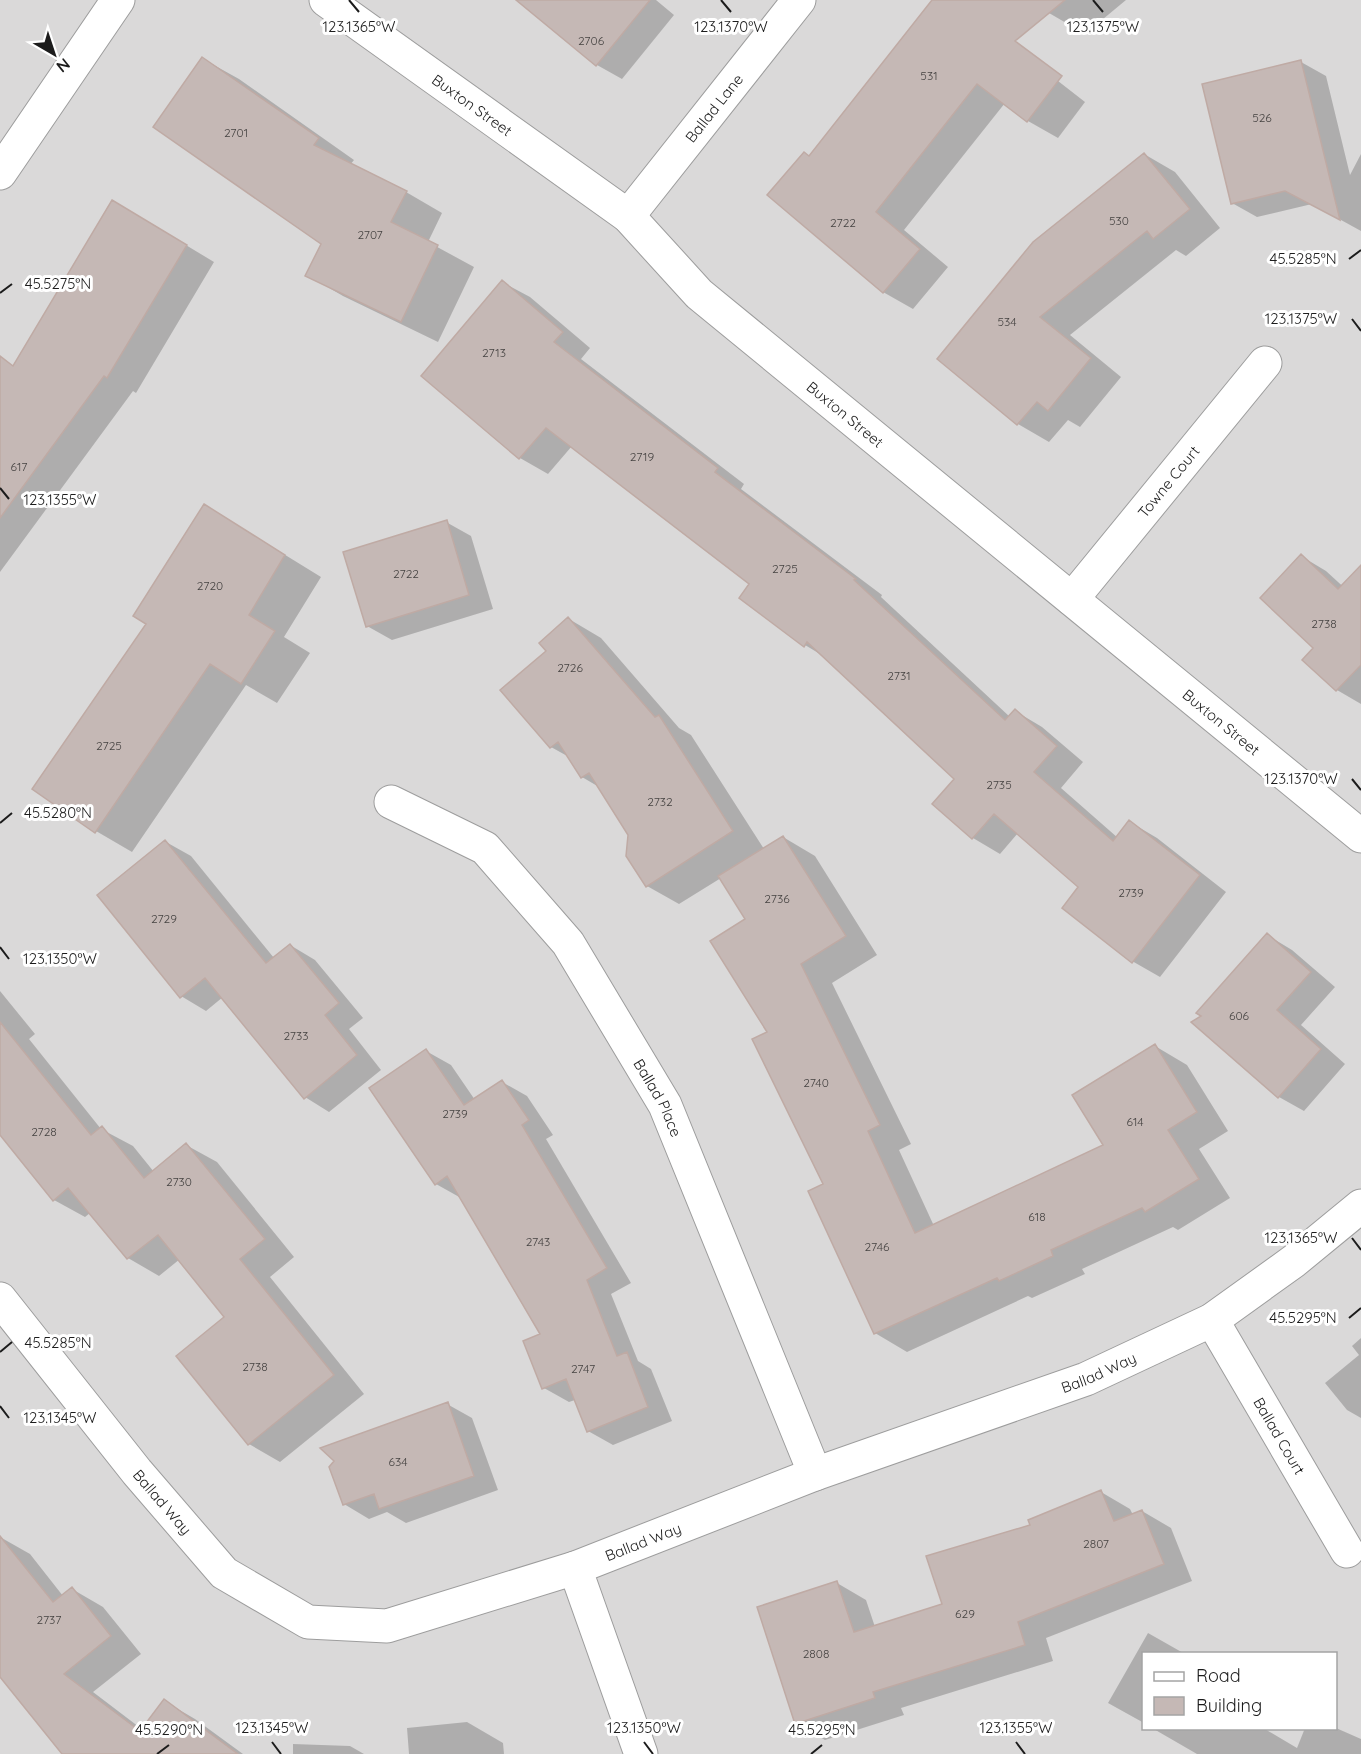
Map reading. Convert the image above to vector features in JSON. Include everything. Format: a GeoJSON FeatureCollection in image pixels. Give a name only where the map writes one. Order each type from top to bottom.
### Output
{"type":"FeatureCollection","features":[{"type":"Feature","properties":{"kind":"street"},"geometry":{"type":"LineString","coordinates":[[0,173],[118,0]]}},
{"type":"Feature","properties":{"kind":"street","name":"Buxton Street"},"geometry":{"type":"LineString","coordinates":[[326,0],[628,216],[699,294],[1361,836]]}},
{"type":"Feature","properties":{"kind":"street","name":"Ballad Lane"},"geometry":{"type":"LineString","coordinates":[[628,216],[799,0]]}},
{"type":"Feature","properties":{"kind":"street","name":"Towne Court"},"geometry":{"type":"LineString","coordinates":[[1072,599],[1265,363]]}},
{"type":"Feature","properties":{"kind":"street","name":"Ballad Place"},"geometry":{"type":"LineString","coordinates":[[392,802],[485,848],[568,943],[665,1105],[815,1474]]}},
{"type":"Feature","properties":{"kind":"street","name":"Ballad Way"},"geometry":{"type":"LineString","coordinates":[[0,1299],[137,1472],[224,1573],[308,1622],[387,1626],[574,1568],[815,1474],[1086,1378],[1212,1320],[1294,1261],[1361,1206]]}},
{"type":"Feature","properties":{"kind":"street","name":"Ballad Court"},"geometry":{"type":"LineString","coordinates":[[1212,1320],[1347,1551]]}},
{"type":"Feature","properties":{"kind":"street"},"geometry":{"type":"LineString","coordinates":[[574,1568],[641,1754]]}},
{"type":"Feature","properties":{"kind":"shaded area"},"geometry":{"type":"Polygon","coordinates":[[[0,0],[1361,0],[1361,1754],[0,1754],[0,0]]]}},
{"type":"Feature","properties":{"kind":"building"},"geometry":{"type":"Polygon","coordinates":[[[516,0],[650,0],[596,66],[516,0]]]}},
{"type":"Feature","properties":{"kind":"building"},"geometry":{"type":"Polygon","coordinates":[[[932,0],[1065,0],[1015,41],[1062,76],[1027,122],[977,84],[876,212],[920,249],[883,293],[767,195],[804,152],[809,156],[932,0]]]}},
{"type":"Feature","properties":{"kind":"building"},"geometry":{"type":"Polygon","coordinates":[[[202,57],[319,138],[314,145],[407,191],[391,222],[438,245],[401,322],[305,276],[321,244],[153,127],[202,57]]]}},
{"type":"Feature","properties":{"kind":"building"},"geometry":{"type":"Polygon","coordinates":[[[1301,60],[1340,220],[1285,191],[1231,204],[1202,84],[1301,60]]]}},
{"type":"Feature","properties":{"kind":"building"},"geometry":{"type":"Polygon","coordinates":[[[1144,153],[1190,209],[1153,239],[1147,231],[1040,317],[1091,358],[1048,411],[1037,402],[1017,425],[937,359],[1033,242],[1144,153]]]}},
{"type":"Feature","properties":{"kind":"building"},"geometry":{"type":"Polygon","coordinates":[[[112,200],[187,245],[107,378],[104,376],[0,518],[0,356],[13,366],[112,200]]]}},
{"type":"Feature","properties":{"kind":"building"},"geometry":{"type":"Polygon","coordinates":[[[502,280],[563,332],[554,342],[718,468],[715,472],[856,579],[854,580],[1005,720],[1015,709],[1057,746],[1034,772],[1113,841],[1129,820],[1200,875],[1132,963],[1062,908],[1078,887],[994,814],[972,839],[932,804],[954,779],[807,642],[804,647],[739,598],[749,584],[546,428],[519,459],[421,376],[502,280]]]}},
{"type":"Feature","properties":{"kind":"building"},"geometry":{"type":"Polygon","coordinates":[[[204,504],[285,555],[249,615],[275,631],[241,684],[210,664],[95,833],[32,789],[146,624],[133,616],[204,504]]]}},
{"type":"Feature","properties":{"kind":"building"},"geometry":{"type":"Polygon","coordinates":[[[447,520],[469,595],[366,627],[343,552],[447,520]]]}},
{"type":"Feature","properties":{"kind":"building"},"geometry":{"type":"Polygon","coordinates":[[[1301,554],[1338,589],[1361,565],[1361,665],[1336,691],[1302,660],[1313,648],[1260,598],[1301,554]]]}},
{"type":"Feature","properties":{"kind":"building"},"geometry":{"type":"Polygon","coordinates":[[[568,617],[655,717],[659,715],[733,831],[646,887],[626,856],[628,835],[589,773],[581,778],[558,742],[550,748],[500,690],[546,651],[539,643],[568,617]]]}},
{"type":"Feature","properties":{"kind":"building"},"geometry":{"type":"Polygon","coordinates":[[[783,836],[846,936],[801,964],[880,1125],[868,1131],[915,1233],[1103,1145],[1072,1095],[1155,1044],[1197,1112],[1168,1130],[1199,1179],[1145,1212],[1142,1208],[1051,1250],[1053,1256],[999,1281],[997,1278],[874,1334],[808,1191],[823,1184],[752,1039],[767,1032],[710,941],[745,919],[718,876],[783,836]]]}},
{"type":"Feature","properties":{"kind":"building"},"geometry":{"type":"Polygon","coordinates":[[[165,840],[266,963],[290,944],[339,1003],[325,1015],[357,1055],[304,1099],[205,978],[180,998],[97,895],[165,840]]]}},
{"type":"Feature","properties":{"kind":"building"},"geometry":{"type":"Polygon","coordinates":[[[1267,933],[1311,972],[1277,1010],[1321,1049],[1278,1098],[1191,1022],[1201,1016],[1196,1013],[1267,933]]]}},
{"type":"Feature","properties":{"kind":"building"},"geometry":{"type":"Polygon","coordinates":[[[0,1022],[91,1135],[102,1126],[144,1178],[186,1143],[265,1239],[240,1259],[334,1375],[248,1445],[176,1356],[224,1317],[158,1235],[127,1259],[68,1188],[53,1201],[0,1135],[0,1022]]]}},
{"type":"Feature","properties":{"kind":"building"},"geometry":{"type":"Polygon","coordinates":[[[426,1049],[464,1105],[502,1080],[529,1120],[522,1125],[607,1268],[587,1280],[617,1356],[627,1352],[648,1407],[587,1432],[566,1379],[542,1389],[523,1341],[540,1334],[447,1176],[435,1185],[369,1088],[426,1049]]]}},
{"type":"Feature","properties":{"kind":"building"},"geometry":{"type":"Polygon","coordinates":[[[448,1402],[474,1476],[379,1509],[374,1494],[343,1505],[329,1467],[334,1461],[320,1448],[448,1402]]]}},
{"type":"Feature","properties":{"kind":"building"},"geometry":{"type":"Polygon","coordinates":[[[1101,1490],[1114,1521],[1142,1510],[1164,1564],[1018,1622],[1025,1645],[873,1692],[875,1698],[795,1724],[757,1607],[837,1581],[854,1632],[942,1604],[926,1556],[1030,1525],[1028,1520],[1101,1490]]]}},
{"type":"Feature","properties":{"kind":"building"},"geometry":{"type":"Polygon","coordinates":[[[0,1536],[53,1602],[72,1587],[111,1636],[64,1674],[140,1731],[164,1699],[238,1754],[62,1754],[0,1677],[0,1536]]]}}]}
